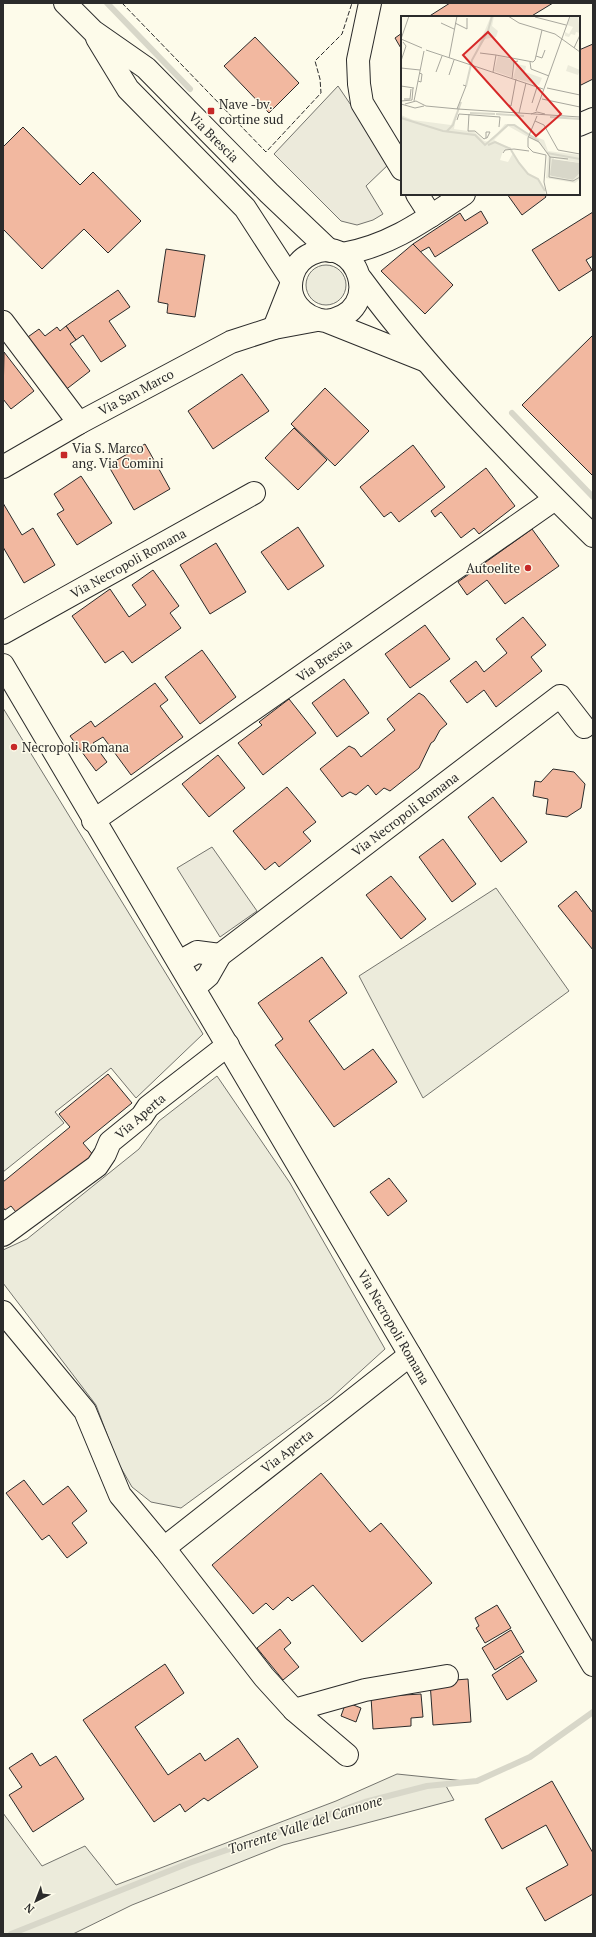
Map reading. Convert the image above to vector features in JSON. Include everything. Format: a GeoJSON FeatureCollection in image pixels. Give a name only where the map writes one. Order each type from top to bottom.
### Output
{"type":"FeatureCollection","features":[{"type":"Feature","properties":{"kind":"street","name":"Via Brescia"},"geometry":{"type":"LineString","coordinates":[[65,3],[93,32],[146,68],[269,193],[336,252],[353,263],[359,275],[425,361],[555,499],[593,536]]}},
{"type":"Feature","properties":{"kind":"street"},"geometry":{"type":"LineString","coordinates":[[370,3],[358,60],[359,84],[362,103],[401,167]]}},
{"type":"Feature","properties":{"kind":"street","name":"Via Brescia"},"geometry":{"type":"LineString","coordinates":[[93,32],[128,89],[245,208],[291,282],[292,297],[302,312],[425,361]]}},
{"type":"Feature","properties":{"kind":"street"},"geometry":{"type":"LineString","coordinates":[[580,124],[593,119]]}},
{"type":"Feature","properties":{"kind":"street"},"geometry":{"type":"LineString","coordinates":[[418,195],[431,216]]}},
{"type":"Feature","properties":{"kind":"street"},"geometry":{"type":"LineString","coordinates":[[274,328],[298,263],[305,257],[313,253],[336,252],[377,245],[399,236],[462,195]]}},
{"type":"Feature","properties":{"kind":"street"},"geometry":{"type":"LineString","coordinates":[[322,321],[343,317],[353,308],[359,296],[359,275],[377,245]]}},
{"type":"Feature","properties":{"kind":"street","name":"Via San Marco"},"geometry":{"type":"LineString","coordinates":[[3,467],[79,423],[231,342],[274,328],[322,321]]}},
{"type":"Feature","properties":{"kind":"street"},"geometry":{"type":"LineString","coordinates":[[3,322],[79,423]]}},
{"type":"Feature","properties":{"kind":"street","name":"Via Necropoli Romana"},"geometry":{"type":"LineString","coordinates":[[3,633],[254,493]]}},
{"type":"Feature","properties":{"kind":"street","name":"Via Brescia"},"geometry":{"type":"LineString","coordinates":[[93,821],[555,499]]}},
{"type":"Feature","properties":{"kind":"street","name":"Via Necropoli Romana"},"geometry":{"type":"LineString","coordinates":[[3,665],[93,821],[179,962],[593,1665]]}},
{"type":"Feature","properties":{"kind":"street","name":"Via Necropoli Romana"},"geometry":{"type":"LineString","coordinates":[[194,988],[208,976],[220,955],[243,929],[560,696],[584,727]]}},
{"type":"Feature","properties":{"kind":"street"},"geometry":{"type":"LineString","coordinates":[[179,962],[197,952],[220,955]]}},
{"type":"Feature","properties":{"kind":"street","name":"Via Aperta"},"geometry":{"type":"LineString","coordinates":[[3,1235],[97,1166],[106,1154],[110,1142],[142,1116],[148,1106],[228,1046]]}},
{"type":"Feature","properties":{"kind":"street"},"geometry":{"type":"LineString","coordinates":[[3,1312],[85,1411],[120,1494],[264,1677],[294,1710],[347,1755]]}},
{"type":"Feature","properties":{"kind":"street","name":"Via Aperta"},"geometry":{"type":"LineString","coordinates":[[164,1548],[410,1355]]}},
{"type":"Feature","properties":{"kind":"street"},"geometry":{"type":"LineString","coordinates":[[294,1710],[364,1690],[447,1676]]}},
{"type":"Feature","properties":{"kind":"shaded area"},"geometry":{"type":"Polygon","coordinates":[[[338,86],[390,163],[366,186],[383,214],[373,220],[357,225],[341,221],[274,154],[338,86]]]}},
{"type":"Feature","properties":{"kind":"shaded area"},"geometry":{"type":"Polygon","coordinates":[[[330,265],[337,268],[343,274],[346,285],[345,293],[337,302],[330,305],[322,305],[315,302],[307,293],[306,281],[309,274],[318,266],[330,265]]]}},
{"type":"Feature","properties":{"kind":"shaded area"},"geometry":{"type":"Polygon","coordinates":[[[3,708],[203,1034],[136,1098],[111,1068],[55,1112],[64,1123],[3,1172],[3,708]]]}},
{"type":"Feature","properties":{"kind":"shaded area"},"geometry":{"type":"Polygon","coordinates":[[[212,847],[257,911],[220,937],[177,868],[212,847]]]}},
{"type":"Feature","properties":{"kind":"shaded area"},"geometry":{"type":"Polygon","coordinates":[[[496,888],[569,991],[423,1098],[359,976],[496,888]]]}},
{"type":"Feature","properties":{"kind":"shaded area"},"geometry":{"type":"Polygon","coordinates":[[[217,1076],[290,1183],[385,1349],[331,1398],[181,1508],[151,1502],[132,1487],[117,1461],[96,1405],[3,1283],[3,1250],[27,1239],[139,1149],[159,1121],[217,1076]]]}},
{"type":"Feature","properties":{"kind":"shaded area"},"geometry":{"type":"Polygon","coordinates":[[[397,1774],[465,1781],[446,1786],[454,1800],[283,1845],[132,1905],[73,1934],[3,1934],[3,1813],[42,1866],[85,1846],[116,1885],[336,1801],[397,1774]]]}},
{"type":"Feature","properties":{"kind":"building"},"geometry":{"type":"Polygon","coordinates":[[[450,3],[553,3],[532,16],[430,16],[450,3]]]}},
{"type":"Feature","properties":{"kind":"building"},"geometry":{"type":"Polygon","coordinates":[[[401,34],[401,48],[395,38],[401,34]]]}},
{"type":"Feature","properties":{"kind":"building"},"geometry":{"type":"Polygon","coordinates":[[[255,37],[299,83],[269,113],[224,66],[255,37]]]}},
{"type":"Feature","properties":{"kind":"building"},"geometry":{"type":"Polygon","coordinates":[[[593,44],[593,79],[580,86],[580,50],[593,44]]]}},
{"type":"Feature","properties":{"kind":"building"},"geometry":{"type":"Polygon","coordinates":[[[23,127],[80,185],[93,172],[141,221],[108,253],[84,229],[42,269],[3,229],[3,147],[23,127]]]}},
{"type":"Feature","properties":{"kind":"building"},"geometry":{"type":"Polygon","coordinates":[[[508,195],[545,195],[546,197],[522,215],[508,195]]]}},
{"type":"Feature","properties":{"kind":"building"},"geometry":{"type":"Polygon","coordinates":[[[481,211],[488,223],[435,257],[429,247],[420,252],[413,244],[460,213],[465,221],[481,211]]]}},
{"type":"Feature","properties":{"kind":"building"},"geometry":{"type":"Polygon","coordinates":[[[593,212],[593,256],[586,260],[592,270],[559,291],[532,250],[593,212]]]}},
{"type":"Feature","properties":{"kind":"building"},"geometry":{"type":"Polygon","coordinates":[[[413,244],[453,285],[425,314],[381,271],[413,244]]]}},
{"type":"Feature","properties":{"kind":"building"},"geometry":{"type":"Polygon","coordinates":[[[166,249],[205,255],[195,317],[167,313],[168,304],[158,302],[166,249]]]}},
{"type":"Feature","properties":{"kind":"building"},"geometry":{"type":"Polygon","coordinates":[[[118,290],[130,307],[109,321],[126,346],[101,362],[83,335],[76,340],[66,326],[118,290]]]}},
{"type":"Feature","properties":{"kind":"building"},"geometry":{"type":"Polygon","coordinates":[[[66,326],[76,340],[70,344],[90,371],[64,391],[25,339],[39,329],[45,336],[57,327],[60,331],[66,326]]]}},
{"type":"Feature","properties":{"kind":"building"},"geometry":{"type":"Polygon","coordinates":[[[593,335],[593,476],[522,405],[593,335]]]}},
{"type":"Feature","properties":{"kind":"building"},"geometry":{"type":"Polygon","coordinates":[[[4,352],[34,391],[11,409],[3,399],[4,352]]]}},
{"type":"Feature","properties":{"kind":"building"},"geometry":{"type":"Polygon","coordinates":[[[242,374],[269,411],[213,449],[188,411],[242,374]]]}},
{"type":"Feature","properties":{"kind":"building"},"geometry":{"type":"Polygon","coordinates":[[[325,388],[369,431],[335,466],[291,424],[325,388]]]}},
{"type":"Feature","properties":{"kind":"building"},"geometry":{"type":"Polygon","coordinates":[[[294,428],[327,460],[298,490],[265,458],[294,428]]]}},
{"type":"Feature","properties":{"kind":"building"},"geometry":{"type":"Polygon","coordinates":[[[145,444],[170,489],[134,510],[108,465],[145,444]]]}},
{"type":"Feature","properties":{"kind":"building"},"geometry":{"type":"Polygon","coordinates":[[[413,445],[445,487],[399,522],[391,512],[384,517],[360,487],[413,445]]]}},
{"type":"Feature","properties":{"kind":"building"},"geometry":{"type":"Polygon","coordinates":[[[486,468],[515,506],[479,534],[474,528],[461,538],[441,512],[435,517],[431,511],[486,468]]]}},
{"type":"Feature","properties":{"kind":"building"},"geometry":{"type":"Polygon","coordinates":[[[81,476],[112,523],[77,545],[57,514],[64,510],[54,494],[81,476]]]}},
{"type":"Feature","properties":{"kind":"building"},"geometry":{"type":"Polygon","coordinates":[[[3,503],[22,535],[33,528],[55,565],[24,583],[3,547],[3,503]]]}},
{"type":"Feature","properties":{"kind":"building"},"geometry":{"type":"Polygon","coordinates":[[[298,527],[324,566],[288,590],[261,552],[298,527]]]}},
{"type":"Feature","properties":{"kind":"building"},"geometry":{"type":"Polygon","coordinates":[[[532,529],[559,566],[505,604],[487,580],[467,595],[458,582],[532,529]]]}},
{"type":"Feature","properties":{"kind":"building"},"geometry":{"type":"Polygon","coordinates":[[[216,543],[246,592],[210,614],[180,565],[216,543]]]}},
{"type":"Feature","properties":{"kind":"building"},"geometry":{"type":"Polygon","coordinates":[[[153,570],[179,606],[170,613],[181,628],[132,663],[123,651],[105,663],[72,616],[110,589],[129,617],[146,605],[132,585],[153,570]]]}},
{"type":"Feature","properties":{"kind":"building"},"geometry":{"type":"Polygon","coordinates":[[[523,617],[546,645],[531,657],[542,671],[496,707],[484,690],[467,703],[450,681],[476,661],[484,672],[507,653],[496,639],[523,617]]]}},
{"type":"Feature","properties":{"kind":"building"},"geometry":{"type":"Polygon","coordinates":[[[425,625],[450,659],[410,688],[385,654],[425,625]]]}},
{"type":"Feature","properties":{"kind":"building"},"geometry":{"type":"Polygon","coordinates":[[[202,650],[236,697],[200,724],[165,677],[202,650]]]}},
{"type":"Feature","properties":{"kind":"building"},"geometry":{"type":"Polygon","coordinates":[[[344,679],[369,713],[337,737],[312,703],[344,679]]]}},
{"type":"Feature","properties":{"kind":"building"},"geometry":{"type":"Polygon","coordinates":[[[155,683],[168,700],[160,706],[183,737],[131,775],[103,737],[93,743],[107,762],[96,771],[70,736],[91,721],[95,727],[155,683]]]}},
{"type":"Feature","properties":{"kind":"building"},"geometry":{"type":"Polygon","coordinates":[[[419,693],[424,696],[447,724],[440,730],[434,741],[431,743],[419,768],[390,791],[384,788],[376,795],[368,785],[356,795],[350,792],[342,797],[320,769],[349,746],[355,749],[361,757],[395,730],[387,719],[419,693]]]}},
{"type":"Feature","properties":{"kind":"building"},"geometry":{"type":"Polygon","coordinates":[[[289,699],[316,733],[263,775],[238,743],[262,725],[259,722],[289,699]]]}},
{"type":"Feature","properties":{"kind":"building"},"geometry":{"type":"Polygon","coordinates":[[[218,755],[245,788],[209,817],[182,784],[218,755]]]}},
{"type":"Feature","properties":{"kind":"building"},"geometry":{"type":"Polygon","coordinates":[[[553,769],[574,772],[585,784],[581,808],[567,817],[546,814],[548,799],[533,796],[535,781],[541,782],[553,769]]]}},
{"type":"Feature","properties":{"kind":"building"},"geometry":{"type":"Polygon","coordinates":[[[287,787],[316,822],[303,832],[311,841],[279,867],[275,862],[265,870],[233,831],[287,787]]]}},
{"type":"Feature","properties":{"kind":"building"},"geometry":{"type":"Polygon","coordinates":[[[493,797],[527,842],[501,862],[468,817],[493,797]]]}},
{"type":"Feature","properties":{"kind":"building"},"geometry":{"type":"Polygon","coordinates":[[[443,839],[476,884],[452,902],[419,857],[443,839]]]}},
{"type":"Feature","properties":{"kind":"building"},"geometry":{"type":"Polygon","coordinates":[[[391,876],[426,919],[401,939],[366,895],[391,876]]]}},
{"type":"Feature","properties":{"kind":"building"},"geometry":{"type":"Polygon","coordinates":[[[576,891],[593,913],[593,950],[558,906],[576,891]]]}},
{"type":"Feature","properties":{"kind":"building"},"geometry":{"type":"Polygon","coordinates":[[[322,957],[347,993],[309,1021],[344,1070],[373,1049],[397,1082],[334,1127],[275,1045],[283,1039],[258,1003],[322,957]]]}},
{"type":"Feature","properties":{"kind":"building"},"geometry":{"type":"Polygon","coordinates":[[[108,1074],[132,1103],[83,1143],[95,1157],[20,1217],[11,1206],[5,1210],[3,1207],[3,1182],[70,1127],[59,1114],[108,1074]]]}},
{"type":"Feature","properties":{"kind":"building"},"geometry":{"type":"Polygon","coordinates":[[[389,1178],[407,1201],[388,1216],[370,1192],[389,1178]]]}},
{"type":"Feature","properties":{"kind":"building"},"geometry":{"type":"Polygon","coordinates":[[[321,1473],[370,1532],[381,1523],[432,1583],[362,1642],[313,1585],[292,1601],[288,1597],[273,1610],[266,1603],[253,1614],[212,1565],[321,1473]]]}},
{"type":"Feature","properties":{"kind":"building"},"geometry":{"type":"Polygon","coordinates":[[[24,1480],[43,1505],[68,1486],[87,1511],[72,1523],[87,1543],[67,1558],[49,1535],[42,1540],[6,1493],[24,1480]]]}},
{"type":"Feature","properties":{"kind":"building"},"geometry":{"type":"Polygon","coordinates":[[[497,1605],[511,1628],[485,1643],[476,1628],[479,1626],[475,1618],[497,1605]]]}},
{"type":"Feature","properties":{"kind":"building"},"geometry":{"type":"Polygon","coordinates":[[[280,1629],[291,1643],[284,1649],[299,1667],[283,1680],[257,1648],[280,1629]]]}},
{"type":"Feature","properties":{"kind":"building"},"geometry":{"type":"Polygon","coordinates":[[[511,1630],[524,1652],[495,1670],[482,1648],[511,1630]]]}},
{"type":"Feature","properties":{"kind":"building"},"geometry":{"type":"Polygon","coordinates":[[[521,1656],[537,1681],[507,1700],[492,1675],[521,1656]]]}},
{"type":"Feature","properties":{"kind":"building"},"geometry":{"type":"Polygon","coordinates":[[[165,1664],[184,1693],[135,1727],[168,1775],[200,1753],[205,1761],[238,1738],[258,1767],[208,1801],[204,1798],[185,1812],[180,1804],[154,1822],[83,1720],[165,1664]]]}},
{"type":"Feature","properties":{"kind":"building"},"geometry":{"type":"Polygon","coordinates":[[[468,1679],[471,1722],[433,1725],[430,1682],[468,1679]]]}},
{"type":"Feature","properties":{"kind":"building"},"geometry":{"type":"Polygon","coordinates":[[[421,1694],[423,1717],[411,1718],[411,1726],[373,1729],[371,1697],[421,1694]]]}},
{"type":"Feature","properties":{"kind":"building"},"geometry":{"type":"Polygon","coordinates":[[[346,1702],[361,1708],[356,1722],[341,1716],[346,1702]]]}},
{"type":"Feature","properties":{"kind":"building"},"geometry":{"type":"Polygon","coordinates":[[[32,1753],[40,1766],[56,1756],[84,1799],[33,1832],[9,1795],[22,1787],[9,1768],[32,1753]]]}},
{"type":"Feature","properties":{"kind":"building"},"geometry":{"type":"Polygon","coordinates":[[[552,1781],[593,1853],[593,1894],[545,1921],[526,1888],[568,1865],[546,1825],[502,1849],[485,1819],[552,1781]]]}},
{"type":"Feature","properties":{"kind":"waterway"},"geometry":{"type":"LineString","coordinates":[[107,3],[190,89]]}},
{"type":"Feature","properties":{"kind":"waterway"},"geometry":{"type":"LineString","coordinates":[[512,413],[593,497]]}},
{"type":"Feature","properties":{"kind":"waterway","name":"Torrente Valle del Cannone"},"geometry":{"type":"LineString","coordinates":[[11,1934],[189,1863],[365,1802],[427,1786],[477,1781],[530,1757],[593,1712]]}},
{"type":"Feature","properties":{"kind":"fence"},"geometry":{"type":"LineString","coordinates":[[122,3],[266,152],[321,93],[320,79],[315,61],[342,34],[352,3]]}},
{"type":"Feature","properties":{"kind":"place","name":"Nave -bv. cortine sud"},"geometry":{"type":"Point","coordinates":[211,111]}},
{"type":"Feature","properties":{"kind":"place","name":"Via S. Marco ang. Via Comini"},"geometry":{"type":"Point","coordinates":[64,455]}},
{"type":"Feature","properties":{"kind":"place","name":"Autoelite"},"geometry":{"type":"Point","coordinates":[528,568]}},
{"type":"Feature","properties":{"kind":"place","name":"Necropoli Romana"},"geometry":{"type":"Point","coordinates":[14,747]}}]}
